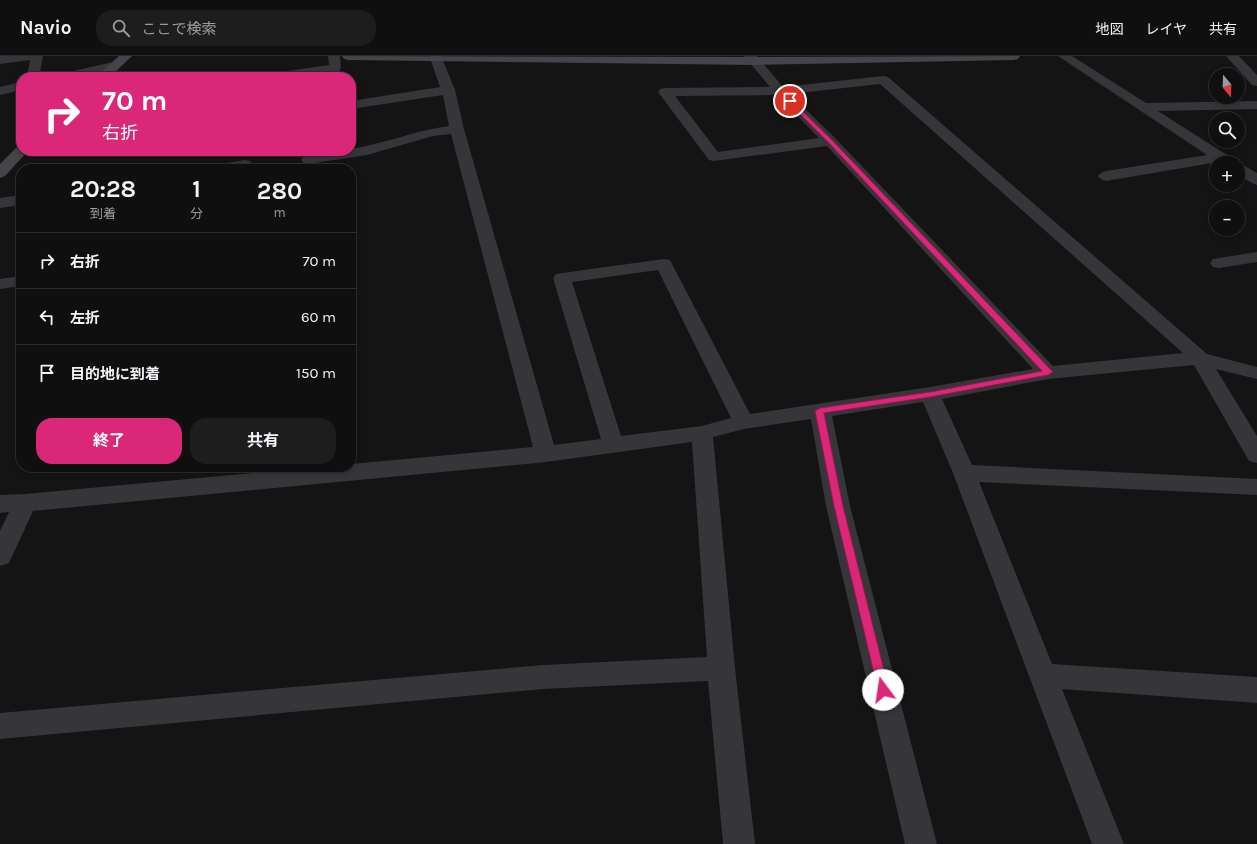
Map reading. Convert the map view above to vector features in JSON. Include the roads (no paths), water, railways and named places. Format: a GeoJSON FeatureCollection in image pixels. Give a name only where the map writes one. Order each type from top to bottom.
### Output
{"type":"FeatureCollection","features":[{"type":"Feature","properties":{"kind":"street"},"geometry":{"type":"LineString","coordinates":[[0,60],[32,56]]}},
{"type":"Feature","properties":{"kind":"street"},"geometry":{"type":"LineString","coordinates":[[34,72],[37,56]]}},
{"type":"Feature","properties":{"kind":"street"},"geometry":{"type":"LineString","coordinates":[[107,72],[126,56]]}},
{"type":"Feature","properties":{"kind":"street"},"geometry":{"type":"LineString","coordinates":[[308,72],[335,68],[334,56]]}},
{"type":"Feature","properties":{"kind":"street"},"geometry":{"type":"LineString","coordinates":[[348,56],[436,58],[1014,56]]}},
{"type":"Feature","properties":{"kind":"street"},"geometry":{"type":"LineString","coordinates":[[1064,56],[1220,156]]}},
{"type":"Feature","properties":{"kind":"street"},"geometry":{"type":"LineString","coordinates":[[1232,56],[1257,82]]}},
{"type":"Feature","properties":{"kind":"street"},"geometry":{"type":"LineString","coordinates":[[436,58],[448,90],[457,129],[546,454]]}},
{"type":"Feature","properties":{"kind":"street"},"geometry":{"type":"LineString","coordinates":[[752,58],[780,91],[830,141],[1048,372]]}},
{"type":"Feature","properties":{"kind":"street"},"geometry":{"type":"LineString","coordinates":[[86,72],[113,66]]}},
{"type":"Feature","properties":{"kind":"street"},"geometry":{"type":"LineString","coordinates":[[830,141],[714,157],[666,92],[780,91],[883,80],[1200,358],[1257,455]]}},
{"type":"Feature","properties":{"kind":"street"},"geometry":{"type":"LineString","coordinates":[[0,91],[16,87]]}},
{"type":"Feature","properties":{"kind":"street"},"geometry":{"type":"LineString","coordinates":[[356,104],[448,90]]}},
{"type":"Feature","properties":{"kind":"street"},"geometry":{"type":"LineString","coordinates":[[1142,107],[1257,105]]}},
{"type":"Feature","properties":{"kind":"street"},"geometry":{"type":"LineString","coordinates":[[356,153],[367,151],[432,132],[457,129]]}},
{"type":"Feature","properties":{"kind":"street"},"geometry":{"type":"LineString","coordinates":[[0,173],[16,156]]}},
{"type":"Feature","properties":{"kind":"street"},"geometry":{"type":"LineString","coordinates":[[308,160],[334,156]]}},
{"type":"Feature","properties":{"kind":"street"},"geometry":{"type":"LineString","coordinates":[[1106,176],[1209,162]]}},
{"type":"Feature","properties":{"kind":"street"},"geometry":{"type":"LineString","coordinates":[[1245,172],[1257,180]]}},
{"type":"Feature","properties":{"kind":"street"},"geometry":{"type":"LineString","coordinates":[[0,219],[2,203],[16,201]]}},
{"type":"Feature","properties":{"kind":"street"},"geometry":{"type":"LineString","coordinates":[[1219,263],[1257,258]]}},
{"type":"Feature","properties":{"kind":"street"},"geometry":{"type":"LineString","coordinates":[[613,444],[562,278],[664,264],[744,422]]}},
{"type":"Feature","properties":{"kind":"street"},"geometry":{"type":"LineString","coordinates":[[0,284],[16,281]]}},
{"type":"Feature","properties":{"kind":"street"},"geometry":{"type":"LineString","coordinates":[[356,467],[546,454],[702,433],[744,422],[930,394],[1048,372],[1200,358],[1257,373]]}},
{"type":"Feature","properties":{"kind":"street"},"geometry":{"type":"LineString","coordinates":[[930,394],[964,473],[1108,844]]}},
{"type":"Feature","properties":{"kind":"street"},"geometry":{"type":"LineString","coordinates":[[820,411],[838,506],[921,844]]}},
{"type":"Feature","properties":{"kind":"street"},"geometry":{"type":"LineString","coordinates":[[702,433],[722,668],[740,844]]}},
{"type":"Feature","properties":{"kind":"street"},"geometry":{"type":"LineString","coordinates":[[0,504],[25,503],[284,472]]}},
{"type":"Feature","properties":{"kind":"street"},"geometry":{"type":"LineString","coordinates":[[964,473],[1257,487]]}},
{"type":"Feature","properties":{"kind":"street"},"geometry":{"type":"LineString","coordinates":[[0,556],[25,503]]}},
{"type":"Feature","properties":{"kind":"street"},"geometry":{"type":"LineString","coordinates":[[0,726],[543,678],[722,668]]}},
{"type":"Feature","properties":{"kind":"street"},"geometry":{"type":"LineString","coordinates":[[1044,676],[1257,690]]}}]}
